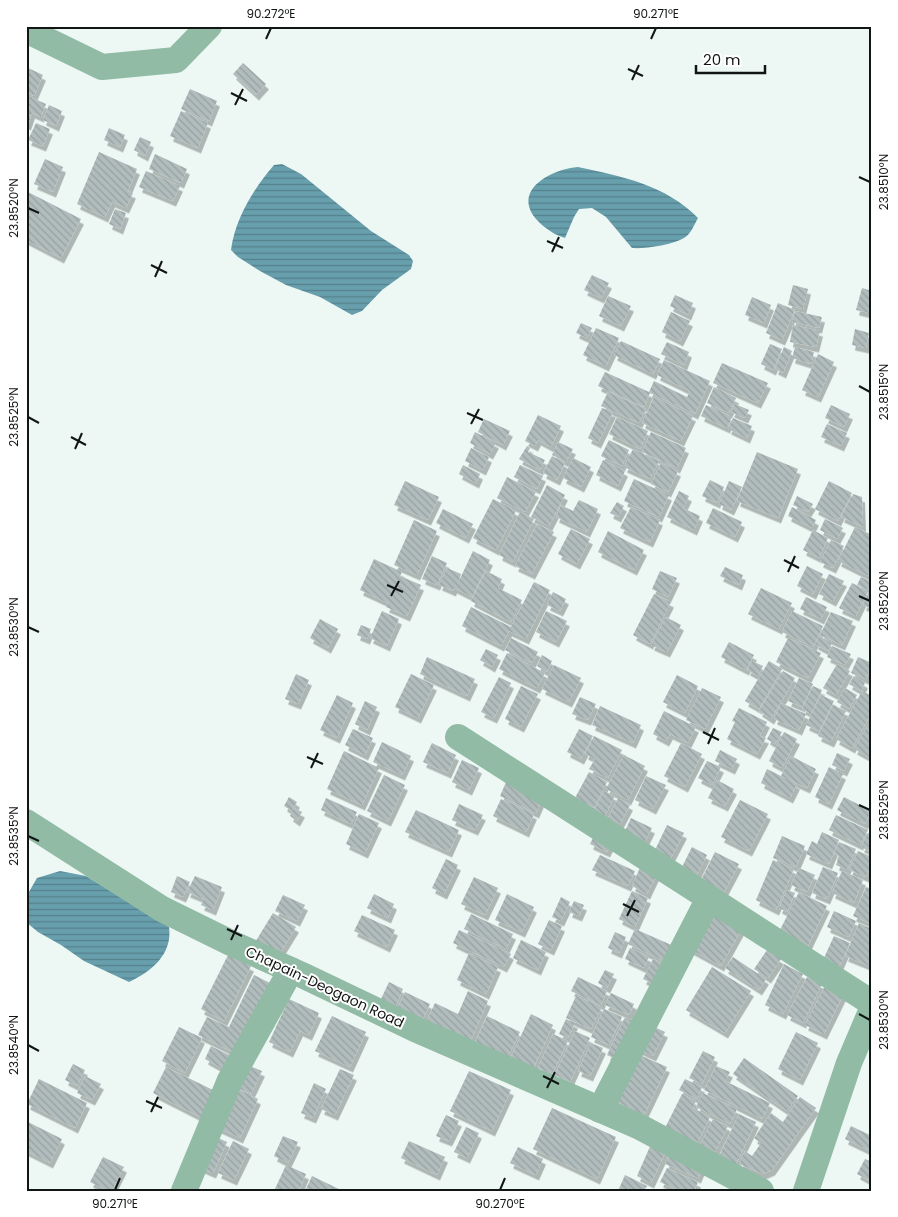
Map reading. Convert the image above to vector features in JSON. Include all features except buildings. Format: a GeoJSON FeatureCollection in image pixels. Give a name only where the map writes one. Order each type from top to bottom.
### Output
{"type":"FeatureCollection","features":[{"type":"Feature","properties":{"kind":"street"},"geometry":{"type":"LineString","coordinates":[[26,30],[102,67],[176,60],[209,26]]}},
{"type":"Feature","properties":{"kind":"street"},"geometry":{"type":"LineString","coordinates":[[458,737],[872,1003]]}},
{"type":"Feature","properties":{"kind":"street","name":"Chapain-Deogaon Road"},"geometry":{"type":"LineString","coordinates":[[26,822],[162,909],[230,943],[415,1029],[638,1126],[761,1191]]}},
{"type":"Feature","properties":{"kind":"street"},"geometry":{"type":"LineString","coordinates":[[600,1110],[709,898]]}},
{"type":"Feature","properties":{"kind":"street"},"geometry":{"type":"LineString","coordinates":[[184,1191],[230,1080],[291,970]]}},
{"type":"Feature","properties":{"kind":"street"},"geometry":{"type":"LineString","coordinates":[[806,1191],[849,1063],[872,1008]]}},
{"type":"Feature","properties":{"kind":"water"},"geometry":{"type":"Polygon","coordinates":[[[282,164],[301,174],[371,231],[409,255],[413,261],[411,269],[382,290],[362,311],[352,315],[320,297],[286,285],[238,257],[231,250],[233,238],[246,204],[274,165],[282,164]]]}},
{"type":"Feature","properties":{"kind":"water"},"geometry":{"type":"Polygon","coordinates":[[[578,167],[626,178],[657,190],[672,197],[698,218],[689,234],[673,243],[632,248],[606,217],[592,208],[579,209],[565,238],[558,236],[542,225],[532,214],[529,203],[530,194],[535,185],[544,178],[566,169],[578,167]]]}},
{"type":"Feature","properties":{"kind":"water"},"geometry":{"type":"Polygon","coordinates":[[[60,871],[86,876],[169,927],[168,946],[159,961],[145,973],[129,982],[84,961],[38,932],[26,922],[26,897],[37,878],[60,871]]]}}]}
